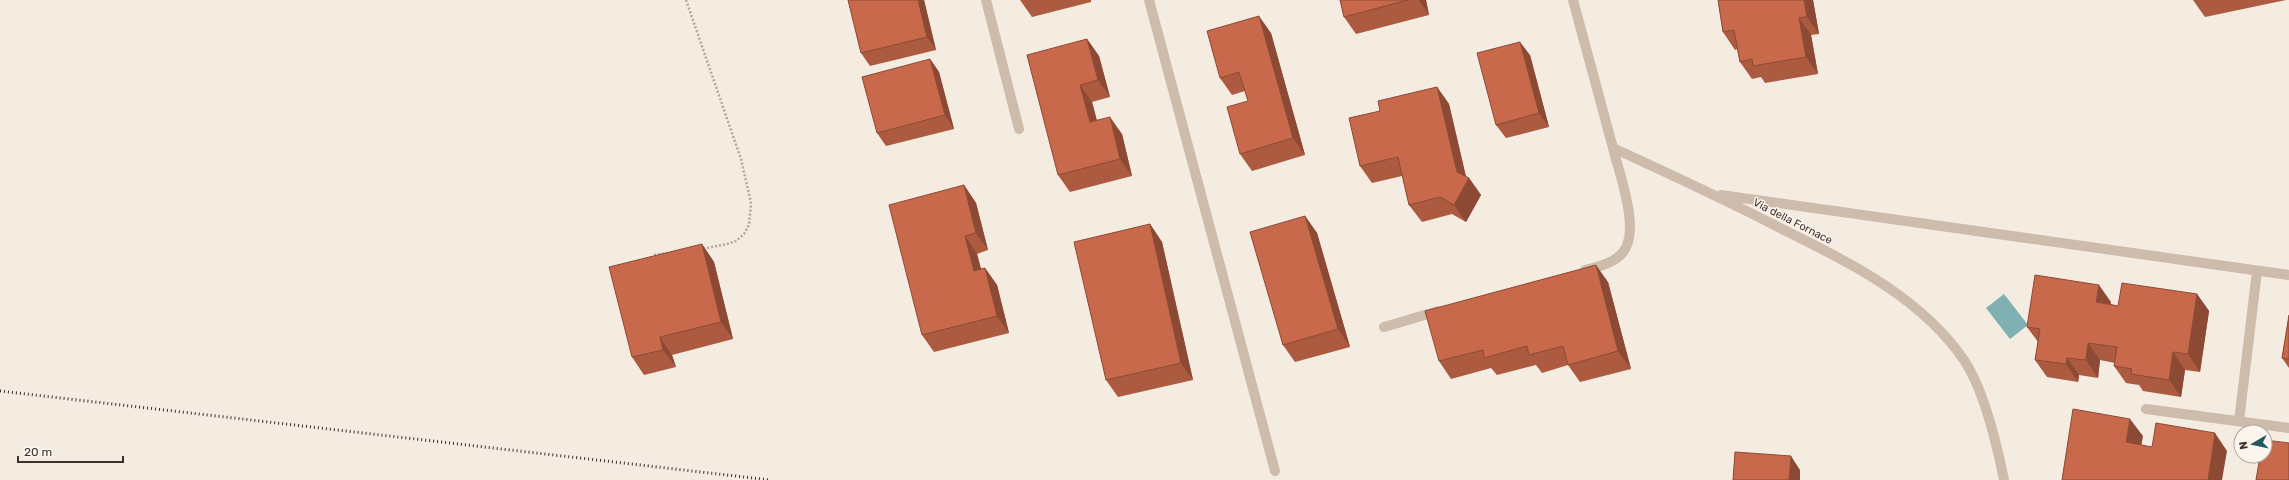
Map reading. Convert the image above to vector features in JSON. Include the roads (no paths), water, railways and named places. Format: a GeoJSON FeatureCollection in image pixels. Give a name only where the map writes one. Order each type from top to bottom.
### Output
{"type":"FeatureCollection","features":[{"type":"Feature","properties":{"kind":"street"},"geometry":{"type":"LineString","coordinates":[[986,0],[1019,129]]}},
{"type":"Feature","properties":{"kind":"street"},"geometry":{"type":"LineString","coordinates":[[1149,0],[1275,471]]}},
{"type":"Feature","properties":{"kind":"street"},"geometry":{"type":"LineString","coordinates":[[1573,0],[1613,148],[1631,224],[1628,244],[1618,257],[1599,266],[1577,273]]}},
{"type":"Feature","properties":{"kind":"street","name":"Via della Fornace"},"geometry":{"type":"LineString","coordinates":[[1613,148],[1713,194],[1854,265],[1922,313],[1964,361],[1982,396],[2004,480]]}},
{"type":"Feature","properties":{"kind":"street"},"geometry":{"type":"LineString","coordinates":[[1713,194],[2289,275]]}},
{"type":"Feature","properties":{"kind":"street"},"geometry":{"type":"LineString","coordinates":[[2239,421],[2257,271]]}},
{"type":"Feature","properties":{"kind":"street"},"geometry":{"type":"LineString","coordinates":[[1384,326],[1446,309]]}},
{"type":"Feature","properties":{"kind":"street"},"geometry":{"type":"LineString","coordinates":[[2146,409],[2289,428]]}},
{"type":"Feature","properties":{"kind":"water"},"geometry":{"type":"Polygon","coordinates":[[[2004,294],[2028,325],[2010,339],[1986,308],[2004,294]]]}},
{"type":"Feature","properties":{"kind":"railway"},"geometry":{"type":"LineString","coordinates":[[0,391],[770,480]]}}]}
